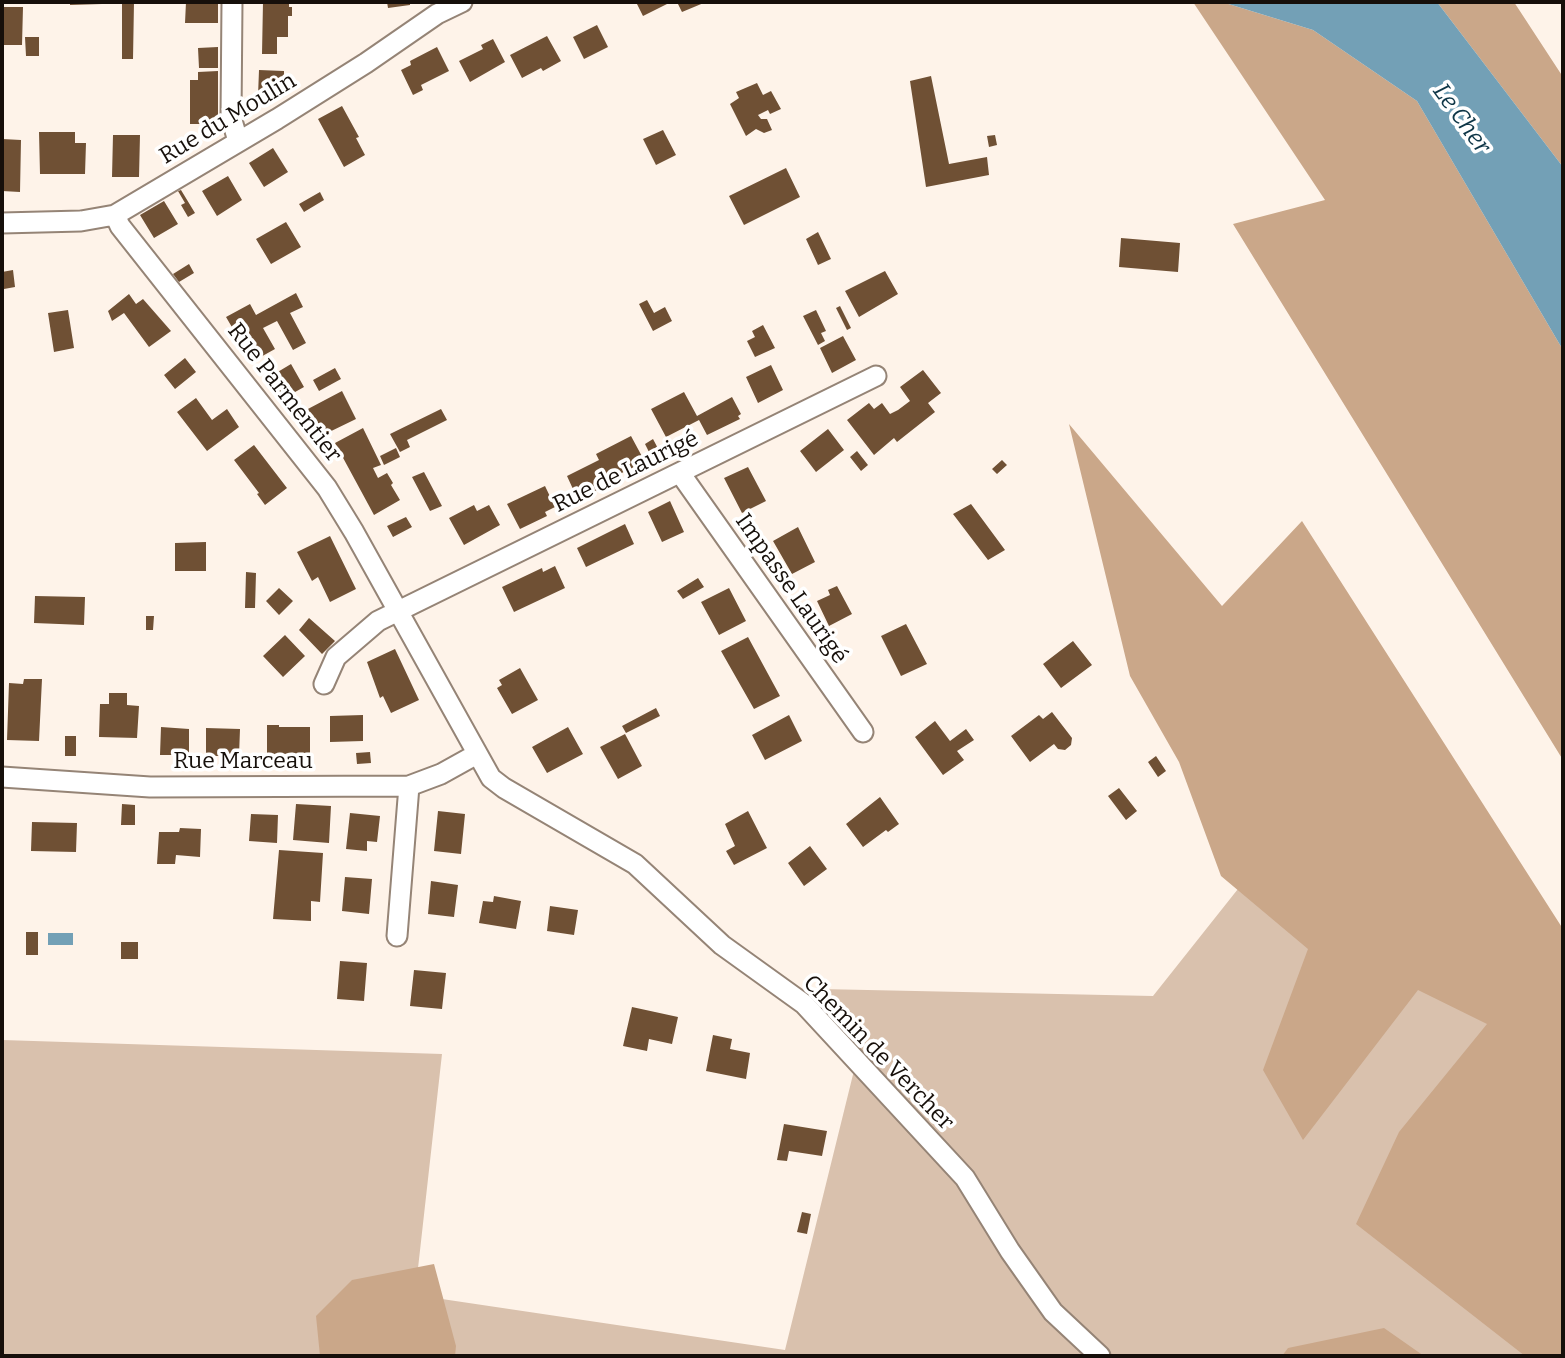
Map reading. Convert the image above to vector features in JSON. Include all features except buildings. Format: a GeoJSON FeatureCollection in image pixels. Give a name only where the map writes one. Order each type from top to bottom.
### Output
{"type":"FeatureCollection","features":[{"type":"Feature","properties":{"kind":"street"},"geometry":{"type":"LineString","coordinates":[[232,2],[231,117],[238,141]]}},
{"type":"Feature","properties":{"kind":"street","name":"Rue du Moulin"},"geometry":{"type":"LineString","coordinates":[[2,223],[81,221],[115,215],[277,119],[437,14],[462,2]]}},
{"type":"Feature","properties":{"kind":"street","name":"Rue Parmentier"},"geometry":{"type":"LineString","coordinates":[[115,215],[120,226],[327,488],[477,754]]}},
{"type":"Feature","properties":{"kind":"street","name":"Rue de Laurigé"},"geometry":{"type":"LineString","coordinates":[[399,612],[876,376]]}},
{"type":"Feature","properties":{"kind":"street","name":"Impasse Laurigé"},"geometry":{"type":"LineString","coordinates":[[680,473],[863,732]]}},
{"type":"Feature","properties":{"kind":"street"},"geometry":{"type":"LineString","coordinates":[[324,684],[336,657],[378,621],[399,612]]}},
{"type":"Feature","properties":{"kind":"street","name":"Rue Marceau"},"geometry":{"type":"LineString","coordinates":[[2,777],[150,786],[409,786],[441,775],[477,754]]}},
{"type":"Feature","properties":{"kind":"street","name":"Chemin de Vercher"},"geometry":{"type":"LineString","coordinates":[[477,754],[491,778],[635,864],[722,944],[804,1004],[965,1178],[1010,1251],[1053,1312],[1101,1356]]}},
{"type":"Feature","properties":{"kind":"street"},"geometry":{"type":"LineString","coordinates":[[397,936],[409,786]]}},
{"type":"Feature","properties":{"kind":"shaded area"},"geometry":{"type":"Polygon","coordinates":[[[1193,2],[1222,2],[1313,30],[1417,101],[1563,350],[1563,760],[1233,224],[1325,200],[1193,2]]]}},
{"type":"Feature","properties":{"kind":"shaded area"},"geometry":{"type":"Polygon","coordinates":[[[1437,2],[1514,2],[1563,77],[1563,167],[1437,2]]]}},
{"type":"Feature","properties":{"kind":"shaded area"},"geometry":{"type":"Polygon","coordinates":[[[1069,424],[1222,606],[1302,521],[1563,929],[1563,1356],[1525,1356],[1356,1224],[1399,1132],[1487,1024],[1418,990],[1303,1140],[1263,1070],[1308,949],[1221,876],[1179,762],[1130,676],[1069,424]]]}},
{"type":"Feature","properties":{"kind":"shaded area"},"geometry":{"type":"Polygon","coordinates":[[[1257,865],[1534,990],[1563,1356],[2,1356],[2,1040],[442,1054],[415,1295],[785,1350],[864,1030],[820,989],[1153,996],[1257,865]]]}},
{"type":"Feature","properties":{"kind":"shaded area"},"geometry":{"type":"Polygon","coordinates":[[[434,1264],[456,1346],[455,1356],[320,1356],[316,1316],[352,1280],[434,1264]]]}},
{"type":"Feature","properties":{"kind":"shaded area"},"geometry":{"type":"Polygon","coordinates":[[[1384,1328],[1424,1356],[1282,1356],[1288,1348],[1384,1328]]]}},
{"type":"Feature","properties":{"kind":"water","name":"Le Cher"},"geometry":{"type":"Polygon","coordinates":[[[1222,2],[1437,2],[1563,167],[1563,350],[1417,101],[1313,30],[1222,2]]]}},
{"type":"Feature","properties":{"kind":"water"},"geometry":{"type":"Polygon","coordinates":[[[48,933],[73,933],[73,945],[48,945],[48,933]]]}}]}
